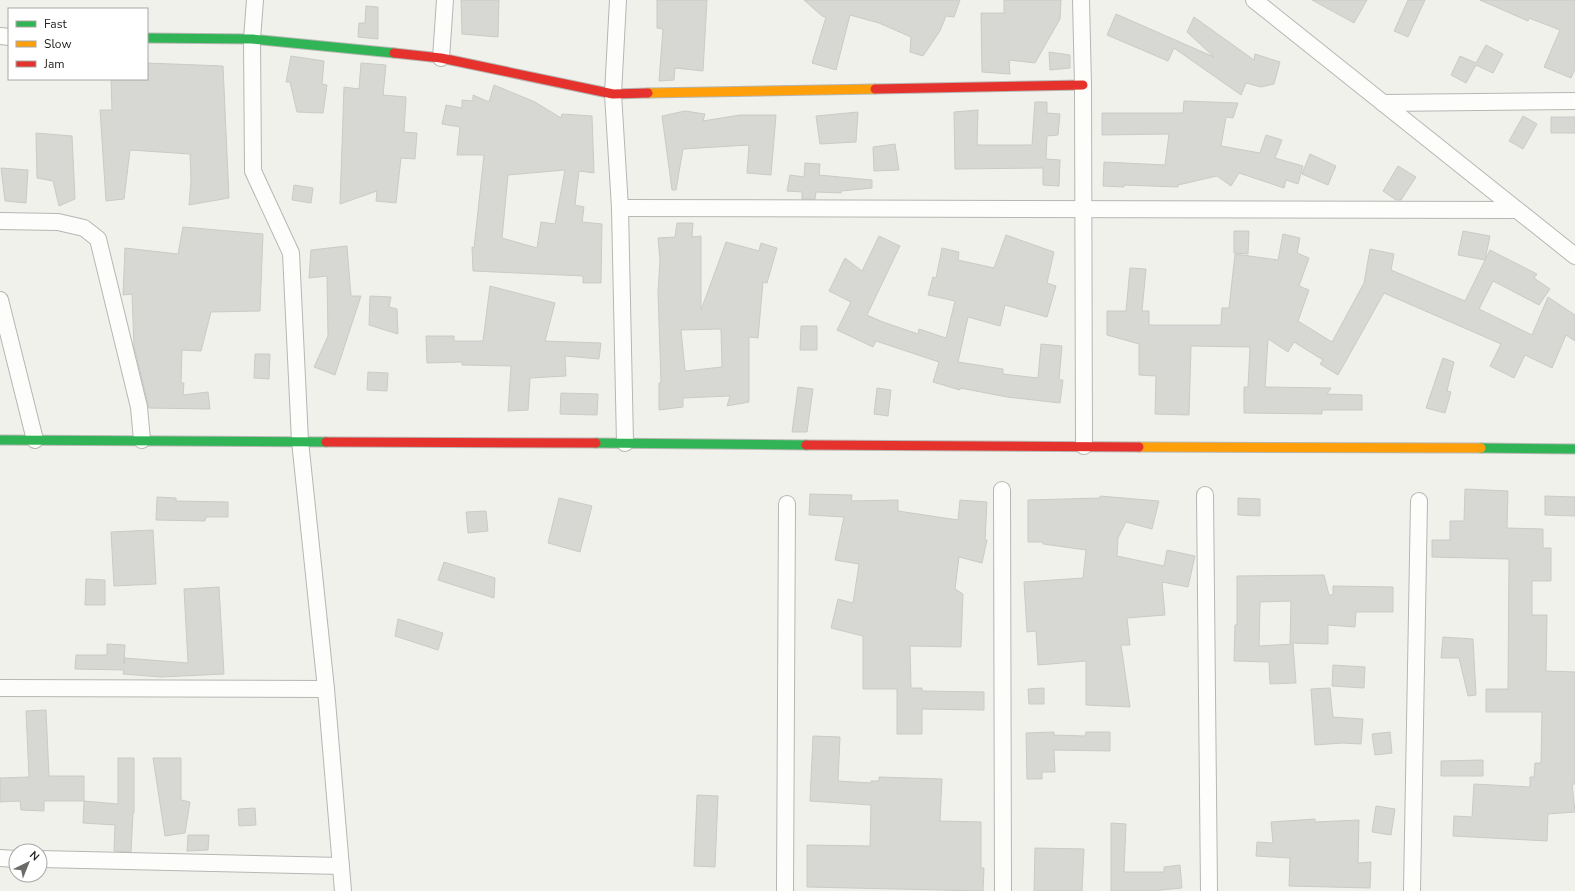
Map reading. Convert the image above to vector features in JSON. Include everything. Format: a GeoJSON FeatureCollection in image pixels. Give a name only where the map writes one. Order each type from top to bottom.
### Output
{"type":"FeatureCollection","features":[{"type":"Feature","properties":{"kind":"street"},"geometry":{"type":"LineString","coordinates":[[254,0],[252,39],[253,171],[291,253],[300,441],[326,689],[343,891]]}},
{"type":"Feature","properties":{"kind":"street"},"geometry":{"type":"LineString","coordinates":[[441,58],[445,0]]}},
{"type":"Feature","properties":{"kind":"street"},"geometry":{"type":"LineString","coordinates":[[618,0],[614,94],[620,208],[625,443]]}},
{"type":"Feature","properties":{"kind":"street"},"geometry":{"type":"LineString","coordinates":[[1081,0],[1083,85],[1082,210],[1084,446]]}},
{"type":"Feature","properties":{"kind":"street"},"geometry":{"type":"LineString","coordinates":[[1254,0],[1515,210],[1575,256]]}},
{"type":"Feature","properties":{"kind":"street"},"geometry":{"type":"LineString","coordinates":[[148,38],[252,39],[441,58],[614,94],[1083,85]]}},
{"type":"Feature","properties":{"kind":"street"},"geometry":{"type":"LineString","coordinates":[[1383,103],[1575,101]]}},
{"type":"Feature","properties":{"kind":"street"},"geometry":{"type":"LineString","coordinates":[[620,208],[1515,210]]}},
{"type":"Feature","properties":{"kind":"street"},"geometry":{"type":"LineString","coordinates":[[0,221],[58,222],[84,228],[98,239],[139,407],[142,440]]}},
{"type":"Feature","properties":{"kind":"street"},"geometry":{"type":"LineString","coordinates":[[0,300],[35,440]]}},
{"type":"Feature","properties":{"kind":"street"},"geometry":{"type":"LineString","coordinates":[[0,440],[1575,449]]}},
{"type":"Feature","properties":{"kind":"street"},"geometry":{"type":"LineString","coordinates":[[1002,490],[1003,891]]}},
{"type":"Feature","properties":{"kind":"street"},"geometry":{"type":"LineString","coordinates":[[1206,495],[1209,891]]}},
{"type":"Feature","properties":{"kind":"street"},"geometry":{"type":"LineString","coordinates":[[1412,891],[1418,501]]}},
{"type":"Feature","properties":{"kind":"street"},"geometry":{"type":"LineString","coordinates":[[785,891],[787,504]]}},
{"type":"Feature","properties":{"kind":"street"},"geometry":{"type":"LineString","coordinates":[[0,688],[326,689]]}},
{"type":"Feature","properties":{"kind":"street"},"geometry":{"type":"LineString","coordinates":[[48,859],[340,866]]}},
{"type":"Feature","properties":{"kind":"building"},"geometry":{"type":"Polygon","coordinates":[[[461,0],[499,0],[498,37],[462,34],[461,0]]]}},
{"type":"Feature","properties":{"kind":"building"},"geometry":{"type":"Polygon","coordinates":[[[657,0],[707,0],[703,71],[675,68],[674,80],[659,81],[663,29],[657,28],[657,0]]]}},
{"type":"Feature","properties":{"kind":"building"},"geometry":{"type":"Polygon","coordinates":[[[804,0],[960,0],[954,17],[946,16],[940,31],[923,56],[910,52],[911,37],[879,23],[850,15],[836,70],[812,63],[826,17],[822,16],[804,0]]]}},
{"type":"Feature","properties":{"kind":"building"},"geometry":{"type":"Polygon","coordinates":[[[1004,0],[1061,0],[1060,19],[1035,63],[1009,60],[1010,74],[982,72],[981,13],[1004,13],[1004,0]]]}},
{"type":"Feature","properties":{"kind":"building"},"geometry":{"type":"Polygon","coordinates":[[[1312,0],[1367,0],[1354,23],[1312,0]]]}},
{"type":"Feature","properties":{"kind":"building"},"geometry":{"type":"Polygon","coordinates":[[[1408,0],[1425,0],[1408,37],[1394,31],[1408,0]]]}},
{"type":"Feature","properties":{"kind":"building"},"geometry":{"type":"Polygon","coordinates":[[[1480,0],[1575,0],[1575,69],[1571,78],[1544,67],[1560,30],[1529,18],[1528,21],[1480,0]]]}},
{"type":"Feature","properties":{"kind":"building"},"geometry":{"type":"Polygon","coordinates":[[[366,6],[378,7],[378,39],[358,37],[359,23],[365,23],[366,6]]]}},
{"type":"Feature","properties":{"kind":"building"},"geometry":{"type":"Polygon","coordinates":[[[1116,14],[1214,57],[1187,32],[1194,17],[1254,60],[1255,54],[1280,62],[1274,84],[1261,87],[1246,83],[1241,95],[1174,48],[1168,61],[1107,35],[1116,14]]]}},
{"type":"Feature","properties":{"kind":"building"},"geometry":{"type":"Polygon","coordinates":[[[1486,45],[1503,54],[1493,73],[1476,65],[1466,83],[1451,75],[1460,56],[1476,63],[1486,45]]]}},
{"type":"Feature","properties":{"kind":"building"},"geometry":{"type":"Polygon","coordinates":[[[1049,52],[1070,55],[1070,68],[1050,70],[1049,52]]]}},
{"type":"Feature","properties":{"kind":"building"},"geometry":{"type":"Polygon","coordinates":[[[291,56],[324,61],[322,84],[327,85],[323,113],[297,112],[290,82],[286,82],[291,56]]]}},
{"type":"Feature","properties":{"kind":"building"},"geometry":{"type":"Polygon","coordinates":[[[148,63],[223,66],[229,198],[189,205],[191,180],[190,154],[130,150],[124,199],[106,201],[100,110],[112,110],[111,80],[148,80],[148,63]]]}},
{"type":"Feature","properties":{"kind":"building"},"geometry":{"type":"Polygon","coordinates":[[[361,63],[386,65],[383,95],[406,97],[404,132],[417,133],[415,159],[401,158],[396,203],[376,201],[377,191],[340,204],[344,87],[359,89],[361,63]]]}},
{"type":"Feature","properties":{"kind":"building"},"geometry":{"type":"Polygon","coordinates":[[[494,85],[535,102],[561,118],[562,114],[592,116],[594,173],[579,171],[575,205],[584,207],[582,222],[602,224],[601,283],[583,283],[583,276],[473,271],[472,247],[474,248],[484,155],[457,155],[460,127],[442,124],[446,105],[462,108],[462,100],[473,101],[473,95],[489,102],[494,85]],[[565,170],[508,175],[502,238],[537,248],[541,222],[555,224],[565,170]]]}},
{"type":"Feature","properties":{"kind":"building"},"geometry":{"type":"Polygon","coordinates":[[[1184,101],[1238,103],[1233,118],[1226,117],[1221,146],[1260,153],[1266,135],[1282,140],[1275,158],[1303,166],[1298,184],[1286,180],[1284,188],[1239,173],[1231,186],[1217,176],[1178,185],[1178,187],[1124,185],[1124,187],[1103,186],[1104,162],[1165,165],[1169,134],[1102,135],[1102,113],[1183,113],[1184,101]]]}},
{"type":"Feature","properties":{"kind":"building"},"geometry":{"type":"Polygon","coordinates":[[[1035,102],[1047,102],[1047,113],[1060,114],[1058,135],[1047,136],[1046,159],[1060,160],[1059,186],[1043,185],[1043,168],[955,169],[954,112],[978,110],[977,145],[1032,145],[1035,102]]]}},
{"type":"Feature","properties":{"kind":"building"},"geometry":{"type":"Polygon","coordinates":[[[685,111],[705,114],[703,121],[740,115],[776,115],[771,175],[747,173],[749,145],[683,149],[676,190],[672,190],[662,116],[685,111]]]}},
{"type":"Feature","properties":{"kind":"building"},"geometry":{"type":"Polygon","coordinates":[[[858,112],[856,142],[820,144],[816,116],[858,112]]]}},
{"type":"Feature","properties":{"kind":"building"},"geometry":{"type":"Polygon","coordinates":[[[1523,116],[1537,124],[1523,149],[1509,141],[1523,116]]]}},
{"type":"Feature","properties":{"kind":"building"},"geometry":{"type":"Polygon","coordinates":[[[1551,117],[1575,117],[1575,133],[1551,133],[1551,117]]]}},
{"type":"Feature","properties":{"kind":"building"},"geometry":{"type":"Polygon","coordinates":[[[36,133],[72,136],[75,199],[59,206],[53,181],[37,178],[36,133]]]}},
{"type":"Feature","properties":{"kind":"building"},"geometry":{"type":"Polygon","coordinates":[[[895,144],[899,170],[874,171],[873,147],[895,144]]]}},
{"type":"Feature","properties":{"kind":"building"},"geometry":{"type":"Polygon","coordinates":[[[1310,154],[1336,166],[1328,185],[1302,174],[1310,154]]]}},
{"type":"Feature","properties":{"kind":"building"},"geometry":{"type":"Polygon","coordinates":[[[805,163],[820,164],[819,175],[872,180],[872,188],[841,191],[841,193],[816,192],[815,199],[802,199],[802,192],[787,191],[790,175],[804,177],[805,163]]]}},
{"type":"Feature","properties":{"kind":"building"},"geometry":{"type":"Polygon","coordinates":[[[1398,166],[1416,177],[1401,200],[1396,200],[1383,191],[1398,166]]]}},
{"type":"Feature","properties":{"kind":"building"},"geometry":{"type":"Polygon","coordinates":[[[1,168],[28,170],[26,203],[5,201],[1,168]]]}},
{"type":"Feature","properties":{"kind":"building"},"geometry":{"type":"Polygon","coordinates":[[[294,185],[313,188],[311,203],[292,200],[294,185]]]}},
{"type":"Feature","properties":{"kind":"building"},"geometry":{"type":"Polygon","coordinates":[[[677,223],[693,223],[692,237],[701,236],[701,310],[726,242],[759,251],[761,243],[777,248],[767,283],[763,282],[758,338],[749,337],[749,402],[727,406],[730,396],[683,398],[683,407],[659,410],[659,383],[661,383],[658,292],[660,261],[658,238],[675,237],[677,223]],[[721,329],[681,330],[685,371],[722,367],[721,329]]]}},
{"type":"Feature","properties":{"kind":"building"},"geometry":{"type":"Polygon","coordinates":[[[183,227],[263,234],[260,311],[211,312],[201,351],[182,350],[181,383],[184,383],[183,395],[208,392],[210,409],[149,408],[134,346],[132,294],[123,295],[125,248],[178,254],[183,227]]]}},
{"type":"Feature","properties":{"kind":"building"},"geometry":{"type":"Polygon","coordinates":[[[1234,231],[1249,231],[1248,254],[1234,253],[1234,231]]]}},
{"type":"Feature","properties":{"kind":"building"},"geometry":{"type":"Polygon","coordinates":[[[1463,231],[1490,236],[1485,260],[1458,255],[1463,231]]]}},
{"type":"Feature","properties":{"kind":"building"},"geometry":{"type":"Polygon","coordinates":[[[1283,234],[1300,238],[1297,253],[1309,258],[1299,286],[1309,290],[1298,321],[1332,342],[1364,283],[1370,249],[1394,254],[1391,270],[1465,301],[1490,250],[1537,274],[1534,278],[1550,289],[1539,305],[1493,281],[1479,309],[1532,335],[1548,297],[1575,315],[1575,341],[1566,335],[1552,368],[1525,355],[1514,378],[1490,366],[1501,344],[1384,293],[1338,375],[1320,364],[1323,360],[1294,342],[1288,352],[1268,339],[1265,387],[1331,388],[1327,394],[1362,395],[1362,410],[1322,410],[1322,414],[1244,413],[1244,387],[1248,387],[1250,347],[1191,346],[1189,415],[1155,414],[1156,376],[1139,375],[1139,344],[1107,335],[1107,311],[1126,311],[1130,268],[1146,269],[1142,311],[1149,311],[1149,325],[1221,325],[1222,308],[1229,308],[1235,254],[1278,260],[1283,234]]]}},
{"type":"Feature","properties":{"kind":"building"},"geometry":{"type":"Polygon","coordinates":[[[1006,235],[1054,252],[1047,283],[1056,286],[1047,317],[1005,305],[1000,326],[968,317],[958,362],[1003,369],[1003,374],[1038,378],[1041,344],[1062,346],[1059,380],[1063,380],[1060,403],[1007,397],[960,388],[960,390],[933,382],[939,362],[876,341],[873,347],[837,330],[851,302],[829,291],[845,258],[862,271],[879,236],[900,246],[867,315],[918,334],[919,329],[946,338],[955,301],[928,295],[933,277],[936,278],[942,248],[959,252],[958,260],[994,268],[1006,235]]]}},
{"type":"Feature","properties":{"kind":"building"},"geometry":{"type":"Polygon","coordinates":[[[347,246],[351,296],[361,296],[335,375],[314,367],[328,336],[327,276],[309,278],[311,250],[347,246]]]}},
{"type":"Feature","properties":{"kind":"building"},"geometry":{"type":"Polygon","coordinates":[[[490,286],[555,303],[545,341],[601,343],[599,359],[565,356],[566,376],[530,378],[528,410],[508,411],[511,366],[462,365],[462,362],[427,363],[426,336],[454,336],[454,341],[483,341],[490,286]]]}},
{"type":"Feature","properties":{"kind":"building"},"geometry":{"type":"Polygon","coordinates":[[[370,296],[391,297],[389,307],[397,309],[398,334],[369,325],[370,296]]]}},
{"type":"Feature","properties":{"kind":"building"},"geometry":{"type":"Polygon","coordinates":[[[801,326],[817,326],[817,350],[800,350],[801,326]]]}},
{"type":"Feature","properties":{"kind":"building"},"geometry":{"type":"Polygon","coordinates":[[[255,354],[270,354],[269,379],[254,378],[255,354]]]}},
{"type":"Feature","properties":{"kind":"building"},"geometry":{"type":"Polygon","coordinates":[[[1443,358],[1454,362],[1447,391],[1451,392],[1445,413],[1426,408],[1443,358]]]}},
{"type":"Feature","properties":{"kind":"building"},"geometry":{"type":"Polygon","coordinates":[[[368,372],[388,373],[387,391],[367,390],[368,372]]]}},
{"type":"Feature","properties":{"kind":"building"},"geometry":{"type":"Polygon","coordinates":[[[798,387],[813,389],[807,432],[792,432],[798,387]]]}},
{"type":"Feature","properties":{"kind":"building"},"geometry":{"type":"Polygon","coordinates":[[[877,388],[891,390],[888,416],[874,414],[877,388]]]}},
{"type":"Feature","properties":{"kind":"building"},"geometry":{"type":"Polygon","coordinates":[[[561,393],[598,394],[597,415],[560,414],[561,393]]]}},
{"type":"Feature","properties":{"kind":"building"},"geometry":{"type":"Polygon","coordinates":[[[1465,489],[1508,491],[1507,528],[1543,529],[1543,548],[1551,548],[1551,581],[1532,581],[1532,615],[1547,615],[1546,671],[1575,672],[1575,784],[1572,784],[1575,812],[1548,814],[1547,841],[1453,836],[1454,816],[1472,817],[1474,784],[1530,787],[1530,777],[1534,777],[1535,763],[1541,763],[1542,712],[1486,712],[1486,689],[1508,689],[1509,559],[1432,557],[1432,540],[1450,540],[1450,521],[1464,521],[1465,489]]]}},
{"type":"Feature","properties":{"kind":"building"},"geometry":{"type":"Polygon","coordinates":[[[810,494],[852,495],[851,501],[898,500],[898,511],[958,520],[960,500],[987,502],[985,540],[987,540],[982,563],[959,557],[955,589],[963,594],[961,647],[910,646],[911,688],[922,688],[922,691],[984,692],[984,710],[922,709],[922,734],[897,734],[897,689],[863,689],[863,636],[831,628],[838,599],[853,603],[859,564],[835,560],[844,517],[809,515],[810,494]]]}},
{"type":"Feature","properties":{"kind":"building"},"geometry":{"type":"Polygon","coordinates":[[[1100,496],[1159,501],[1152,529],[1126,522],[1118,538],[1117,556],[1164,566],[1167,550],[1195,556],[1188,587],[1162,582],[1165,615],[1127,618],[1130,645],[1121,645],[1130,707],[1086,705],[1086,661],[1038,665],[1036,631],[1027,632],[1024,582],[1083,578],[1086,550],[1043,544],[1043,542],[1028,542],[1028,500],[1100,498],[1100,496]]]}},
{"type":"Feature","properties":{"kind":"building"},"geometry":{"type":"Polygon","coordinates":[[[1545,496],[1575,497],[1575,516],[1545,515],[1545,496]]]}},
{"type":"Feature","properties":{"kind":"building"},"geometry":{"type":"Polygon","coordinates":[[[157,497],[176,498],[176,501],[228,502],[228,517],[206,517],[205,521],[156,520],[157,497]]]}},
{"type":"Feature","properties":{"kind":"building"},"geometry":{"type":"Polygon","coordinates":[[[559,498],[592,506],[580,552],[548,543],[559,498]]]}},
{"type":"Feature","properties":{"kind":"building"},"geometry":{"type":"Polygon","coordinates":[[[1238,498],[1260,499],[1260,516],[1238,515],[1238,498]]]}},
{"type":"Feature","properties":{"kind":"building"},"geometry":{"type":"Polygon","coordinates":[[[486,511],[488,531],[468,533],[466,512],[486,511]]]}},
{"type":"Feature","properties":{"kind":"building"},"geometry":{"type":"Polygon","coordinates":[[[153,530],[156,584],[114,586],[111,532],[153,530]]]}},
{"type":"Feature","properties":{"kind":"building"},"geometry":{"type":"Polygon","coordinates":[[[444,562],[495,578],[494,598],[438,580],[444,562]]]}},
{"type":"Feature","properties":{"kind":"building"},"geometry":{"type":"Polygon","coordinates":[[[1324,575],[1329,595],[1333,595],[1333,586],[1393,587],[1393,612],[1356,612],[1355,627],[1328,625],[1328,644],[1290,643],[1291,601],[1260,602],[1259,646],[1293,644],[1296,683],[1270,684],[1269,662],[1234,661],[1235,625],[1237,625],[1237,576],[1324,575]]]}},
{"type":"Feature","properties":{"kind":"building"},"geometry":{"type":"Polygon","coordinates":[[[86,579],[105,580],[105,605],[85,605],[86,579]]]}},
{"type":"Feature","properties":{"kind":"building"},"geometry":{"type":"Polygon","coordinates":[[[219,587],[224,674],[161,677],[123,674],[124,670],[75,669],[76,655],[107,655],[107,644],[125,645],[124,664],[125,658],[188,663],[184,589],[219,587]]]}},
{"type":"Feature","properties":{"kind":"building"},"geometry":{"type":"Polygon","coordinates":[[[398,619],[443,633],[438,650],[395,636],[398,619]]]}},
{"type":"Feature","properties":{"kind":"building"},"geometry":{"type":"Polygon","coordinates":[[[1443,637],[1473,639],[1476,695],[1468,696],[1459,658],[1441,658],[1443,637]]]}},
{"type":"Feature","properties":{"kind":"building"},"geometry":{"type":"Polygon","coordinates":[[[1333,665],[1365,667],[1364,688],[1332,686],[1333,665]]]}},
{"type":"Feature","properties":{"kind":"building"},"geometry":{"type":"Polygon","coordinates":[[[1044,688],[1044,704],[1029,704],[1028,689],[1044,688]]]}},
{"type":"Feature","properties":{"kind":"building"},"geometry":{"type":"Polygon","coordinates":[[[1330,688],[1333,717],[1363,719],[1361,744],[1342,743],[1315,745],[1311,689],[1330,688]]]}},
{"type":"Feature","properties":{"kind":"building"},"geometry":{"type":"Polygon","coordinates":[[[46,710],[49,776],[84,776],[84,801],[44,801],[44,811],[21,810],[20,801],[0,802],[0,778],[29,777],[26,711],[46,710]]]}},
{"type":"Feature","properties":{"kind":"building"},"geometry":{"type":"Polygon","coordinates":[[[1054,732],[1054,735],[1085,736],[1086,732],[1110,732],[1110,751],[1054,750],[1055,772],[1042,772],[1042,779],[1027,779],[1026,733],[1054,732]]]}},
{"type":"Feature","properties":{"kind":"building"},"geometry":{"type":"Polygon","coordinates":[[[1390,732],[1392,753],[1375,755],[1372,734],[1390,732]]]}},
{"type":"Feature","properties":{"kind":"building"},"geometry":{"type":"Polygon","coordinates":[[[813,736],[840,737],[838,781],[871,783],[871,781],[879,781],[879,777],[942,779],[940,821],[981,822],[981,868],[984,868],[983,891],[807,887],[807,845],[870,846],[871,805],[810,801],[813,736]]]}},
{"type":"Feature","properties":{"kind":"building"},"geometry":{"type":"Polygon","coordinates":[[[118,758],[134,758],[134,813],[131,852],[114,851],[115,825],[83,823],[84,801],[118,804],[118,758]]]}},
{"type":"Feature","properties":{"kind":"building"},"geometry":{"type":"Polygon","coordinates":[[[153,758],[181,758],[181,800],[190,802],[185,833],[165,836],[153,758]]]}},
{"type":"Feature","properties":{"kind":"building"},"geometry":{"type":"Polygon","coordinates":[[[1483,760],[1483,776],[1441,776],[1441,761],[1483,760]]]}},
{"type":"Feature","properties":{"kind":"building"},"geometry":{"type":"Polygon","coordinates":[[[697,795],[718,796],[715,867],[694,866],[697,795]]]}},
{"type":"Feature","properties":{"kind":"building"},"geometry":{"type":"Polygon","coordinates":[[[1376,806],[1395,809],[1391,835],[1372,832],[1376,806]]]}},
{"type":"Feature","properties":{"kind":"building"},"geometry":{"type":"Polygon","coordinates":[[[255,808],[256,825],[239,826],[238,809],[255,808]]]}},
{"type":"Feature","properties":{"kind":"building"},"geometry":{"type":"Polygon","coordinates":[[[1315,819],[1315,822],[1359,820],[1358,863],[1371,862],[1370,888],[1289,886],[1290,858],[1256,856],[1257,842],[1273,843],[1271,822],[1315,819]]]}},
{"type":"Feature","properties":{"kind":"building"},"geometry":{"type":"Polygon","coordinates":[[[1111,823],[1126,824],[1124,872],[1164,872],[1164,867],[1180,865],[1182,888],[1151,891],[1111,891],[1111,823]]]}},
{"type":"Feature","properties":{"kind":"building"},"geometry":{"type":"Polygon","coordinates":[[[188,835],[209,835],[208,850],[187,851],[188,835]]]}},
{"type":"Feature","properties":{"kind":"building"},"geometry":{"type":"Polygon","coordinates":[[[1035,848],[1084,849],[1082,891],[1034,891],[1035,848]]]}},
{"type":"Feature","properties":{"kind":"traffic: fast"},"geometry":{"type":"LineString","coordinates":[[148,38],[252,39],[394,53]]}},
{"type":"Feature","properties":{"kind":"traffic: fast"},"geometry":{"type":"LineString","coordinates":[[0,440],[326,442]]}},
{"type":"Feature","properties":{"kind":"traffic: fast"},"geometry":{"type":"LineString","coordinates":[[596,443],[806,445]]}},
{"type":"Feature","properties":{"kind":"traffic: fast"},"geometry":{"type":"LineString","coordinates":[[1481,448],[1575,449]]}},
{"type":"Feature","properties":{"kind":"traffic: slow"},"geometry":{"type":"LineString","coordinates":[[648,93],[875,89]]}},
{"type":"Feature","properties":{"kind":"traffic: slow"},"geometry":{"type":"LineString","coordinates":[[1139,447],[1481,448]]}},
{"type":"Feature","properties":{"kind":"traffic: jam"},"geometry":{"type":"LineString","coordinates":[[394,53],[441,58],[613,94],[648,93]]}},
{"type":"Feature","properties":{"kind":"traffic: jam"},"geometry":{"type":"LineString","coordinates":[[875,89],[1083,85]]}},
{"type":"Feature","properties":{"kind":"traffic: jam"},"geometry":{"type":"LineString","coordinates":[[326,442],[596,443]]}},
{"type":"Feature","properties":{"kind":"traffic: jam"},"geometry":{"type":"LineString","coordinates":[[806,445],[1139,447]]}}]}
